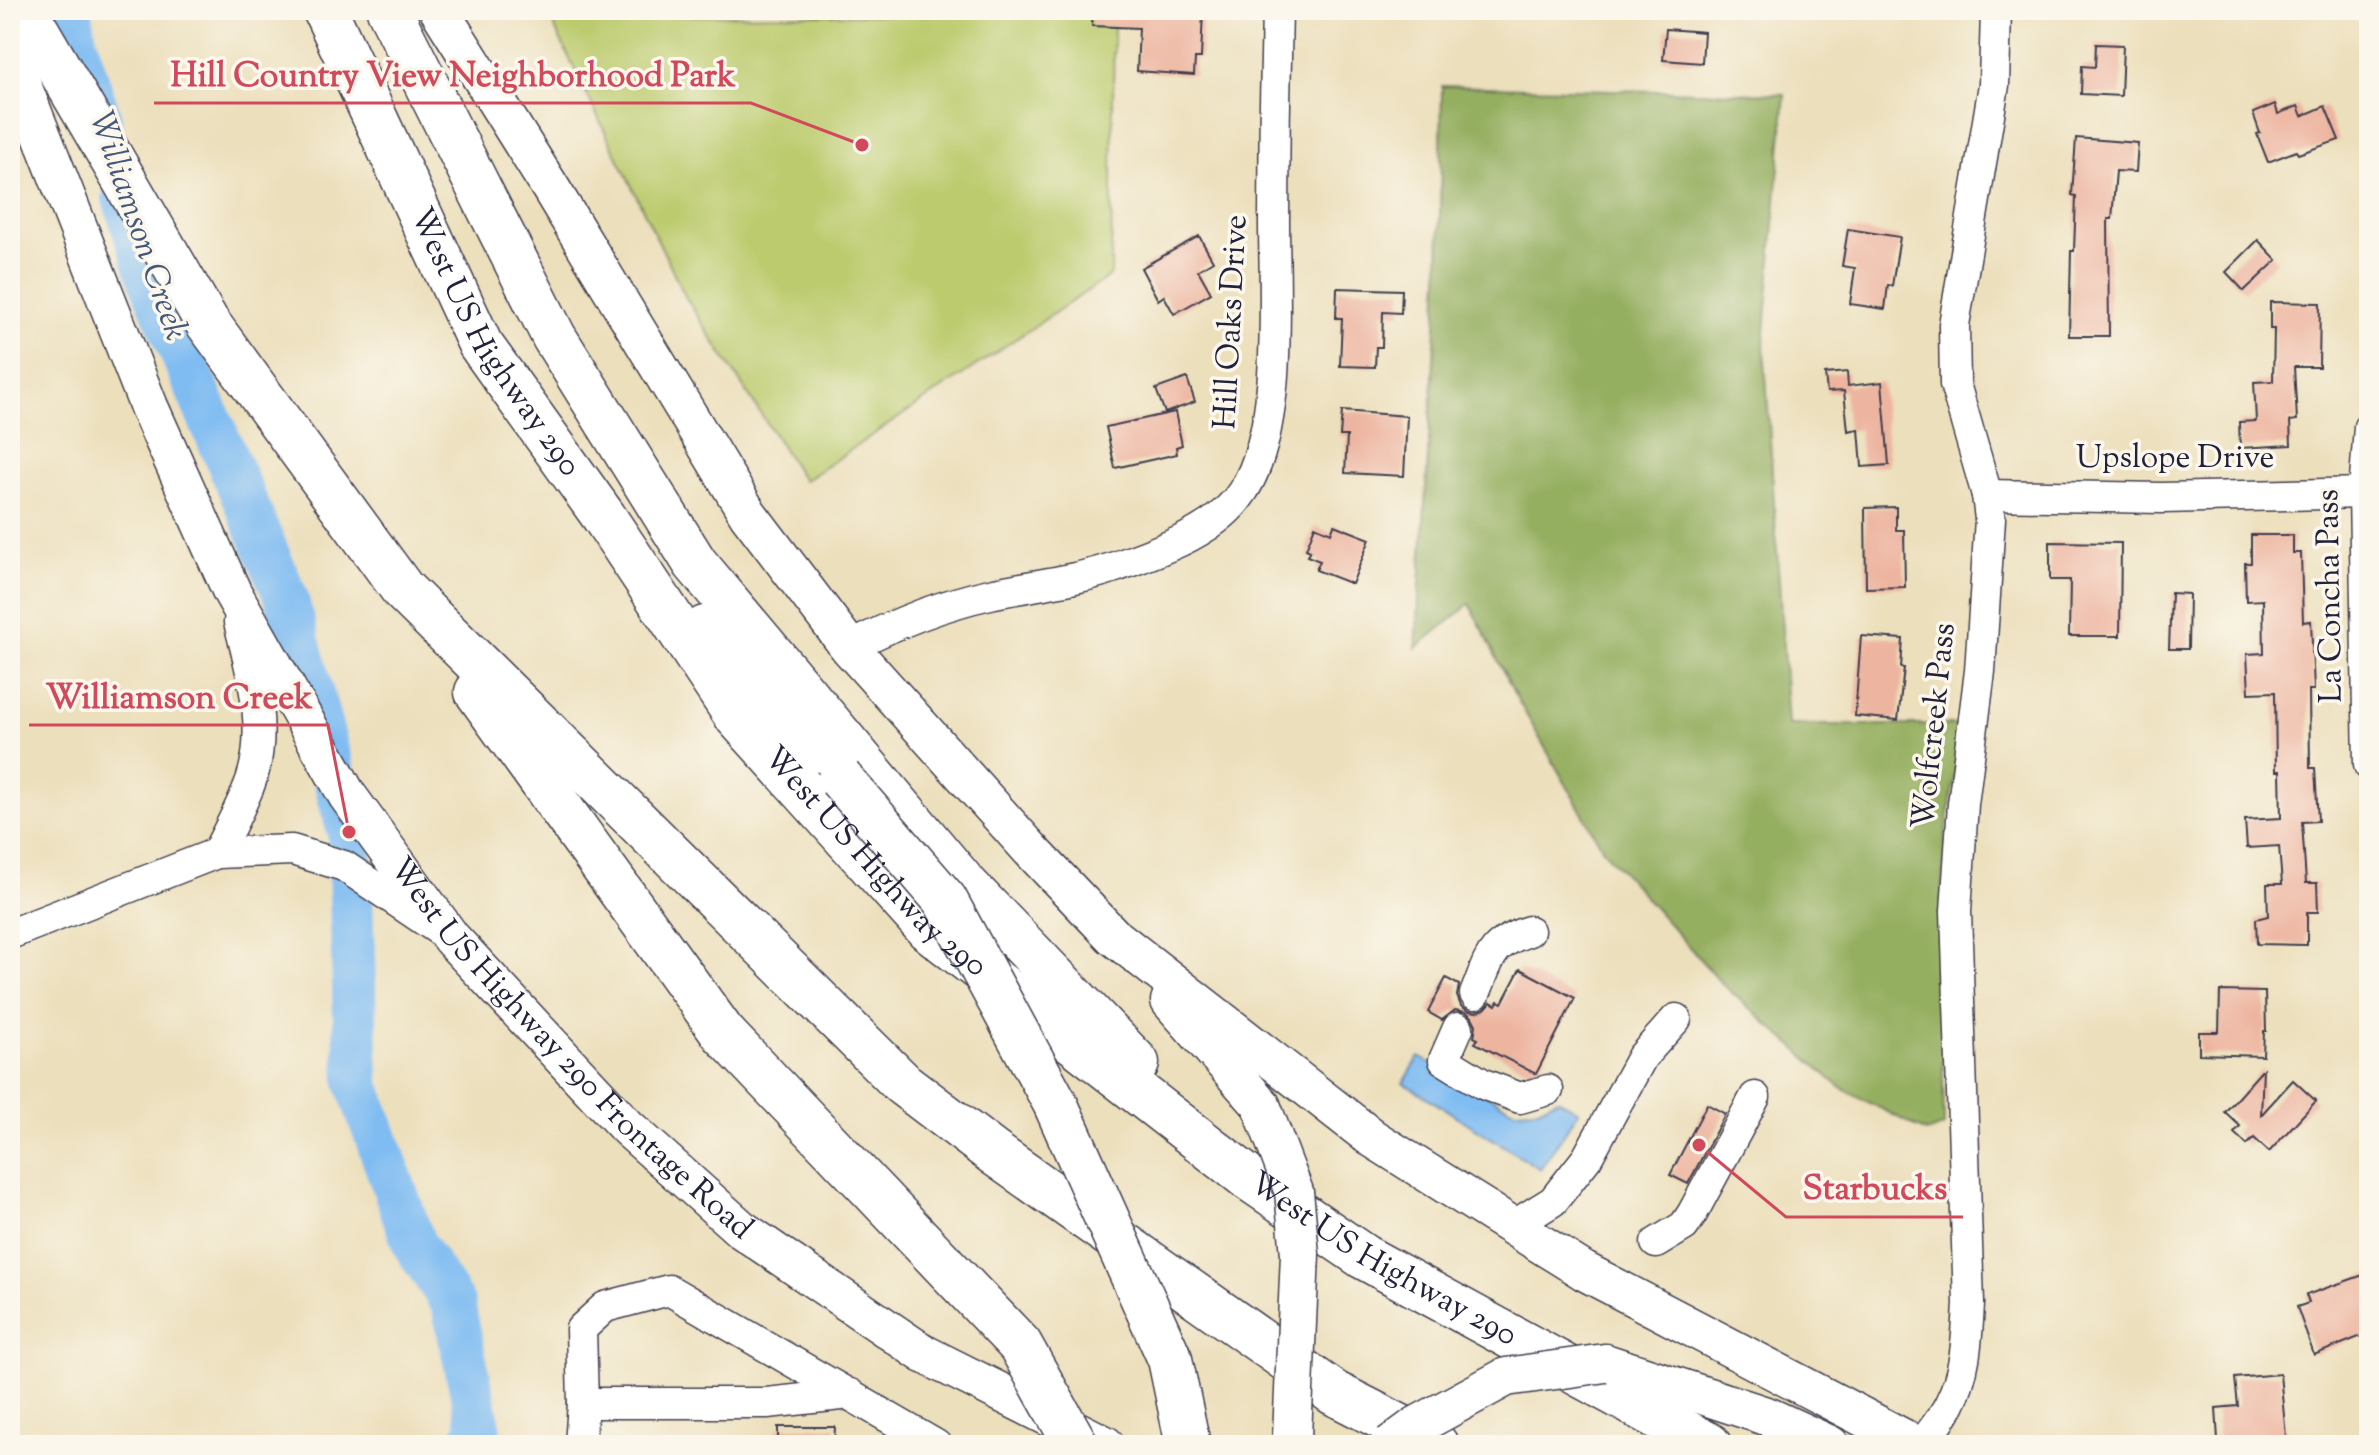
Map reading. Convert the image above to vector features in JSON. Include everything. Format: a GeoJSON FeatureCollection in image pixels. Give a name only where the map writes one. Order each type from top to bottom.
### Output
{"type":"FeatureCollection","features":[{"type":"Feature","properties":{"kind":"highway"},"geometry":{"type":"LineString","coordinates":[[25,10],[207,322],[723,1033],[1020,1345],[1074,1445]]}},
{"type":"Feature","properties":{"kind":"highway","name":"West US Highway 290"},"geometry":{"type":"LineString","coordinates":[[325,10],[480,344],[604,517],[737,717],[928,929],[1247,1177],[1364,1257],[1709,1445]]}},
{"type":"Feature","properties":{"kind":"highway"},"geometry":{"type":"LineString","coordinates":[[389,10],[554,337],[695,563],[962,881],[1247,1177]]}},
{"type":"Feature","properties":{"kind":"highway"},"geometry":{"type":"LineString","coordinates":[[604,517],[840,778],[945,900],[1055,1103],[1170,1359],[1188,1445]]}},
{"type":"Feature","properties":{"kind":"highway"},"geometry":{"type":"LineString","coordinates":[[403,590],[903,1084],[994,1153],[1334,1393],[1436,1445]]}},
{"type":"Feature","properties":{"kind":"main road"},"geometry":{"type":"LineString","coordinates":[[439,10],[748,514],[849,647],[1031,850],[1113,936],[1261,1105],[1294,1192],[1300,1254],[1291,1442]]}},
{"type":"Feature","properties":{"kind":"main road","name":"West US Highway 290 Frontage Road"},"geometry":{"type":"LineString","coordinates":[[10,55],[149,407],[232,592],[347,795],[451,938],[627,1127],[741,1229],[924,1354],[1105,1445]]}},
{"type":"Feature","properties":{"kind":"main road"},"geometry":{"type":"LineString","coordinates":[[1113,936],[1372,1138],[1584,1271],[1918,1445]]}},
{"type":"Feature","properties":{"kind":"main road"},"geometry":{"type":"LineString","coordinates":[[924,1354],[1074,1445]]}},
{"type":"Feature","properties":{"kind":"main road"},"geometry":{"type":"LineString","coordinates":[[1390,1445],[1416,1426],[1506,1377],[1605,1363],[1769,1417],[1830,1445]]}},
{"type":"Feature","properties":{"kind":"street","name":"Hill Oaks Drive"},"geometry":{"type":"LineString","coordinates":[[849,647],[948,604],[1110,569],[1144,557],[1203,529],[1230,508],[1243,491],[1256,465],[1264,435],[1271,381],[1277,10]]}},
{"type":"Feature","properties":{"kind":"street","name":"Wolfcreek Pass"},"geometry":{"type":"LineString","coordinates":[[1918,1445],[1949,1406],[1960,1379],[1967,1344],[1968,1277],[1956,911],[1961,818],[1980,671],[1990,519],[1987,495],[1955,384],[1954,325],[1994,85],[1996,10]]}},
{"type":"Feature","properties":{"kind":"street","name":"La Concha Pass"},"geometry":{"type":"LineString","coordinates":[[2369,427],[2364,493],[2369,765]]}},
{"type":"Feature","properties":{"kind":"street","name":"Upslope Drive"},"geometry":{"type":"LineString","coordinates":[[1987,495],[2162,498],[2364,493]]}},
{"type":"Feature","properties":{"kind":"street"},"geometry":{"type":"LineString","coordinates":[[217,853],[250,783],[260,728],[251,670],[232,592]]}},
{"type":"Feature","properties":{"kind":"street"},"geometry":{"type":"LineString","coordinates":[[10,934],[217,853],[292,850],[344,866],[451,938]]}},
{"type":"Feature","properties":{"kind":"street"},"geometry":{"type":"LineString","coordinates":[[1475,994],[1494,949],[1511,937],[1529,931]]}},
{"type":"Feature","properties":{"kind":"street"},"geometry":{"type":"LineString","coordinates":[[1513,1226],[1553,1201],[1587,1158],[1642,1057],[1676,1019]]}},
{"type":"Feature","properties":{"kind":"street"},"geometry":{"type":"LineString","coordinates":[[1458,1028],[1444,1060],[1483,1084],[1520,1098],[1548,1090]]}},
{"type":"Feature","properties":{"kind":"street"},"geometry":{"type":"LineString","coordinates":[[1656,1243],[1684,1226],[1755,1097]]}},
{"type":"Feature","properties":{"kind":"street"},"geometry":{"type":"LineString","coordinates":[[580,1445],[583,1403],[581,1329],[605,1307],[669,1290],[936,1445]]}},
{"type":"Feature","properties":{"kind":"street"},"geometry":{"type":"LineString","coordinates":[[583,1403],[767,1403],[850,1394]]}},
{"type":"Feature","properties":{"kind":"green space"},"geometry":{"type":"Polygon","coordinates":[[[1114,14],[1111,275],[804,481],[686,298],[549,16],[1114,14]]]}},
{"type":"Feature","properties":{"kind":"green space"},"geometry":{"type":"Polygon","coordinates":[[[1442,86],[1785,94],[1764,344],[1788,725],[1962,725],[1946,834],[1940,925],[1944,1126],[1926,1132],[1841,1088],[1722,984],[1604,851],[1514,693],[1470,604],[1416,648],[1439,279],[1442,86]]]}},
{"type":"Feature","properties":{"kind":"water"},"geometry":{"type":"Polygon","coordinates":[[[1419,1057],[1514,1110],[1538,1109],[1558,1099],[1579,1111],[1540,1169],[1404,1083],[1419,1057]]]}},
{"type":"Feature","properties":{"kind":"building"},"geometry":{"type":"Polygon","coordinates":[[[1092,10],[1203,10],[1201,58],[1195,58],[1194,75],[1137,71],[1139,28],[1092,26],[1092,10]]]}},
{"type":"Feature","properties":{"kind":"building"},"geometry":{"type":"Polygon","coordinates":[[[1666,29],[1704,32],[1702,63],[1663,60],[1666,29]]]}},
{"type":"Feature","properties":{"kind":"building"},"geometry":{"type":"Polygon","coordinates":[[[2096,44],[2123,45],[2121,96],[2081,94],[2082,66],[2095,67],[2096,44]]]}},
{"type":"Feature","properties":{"kind":"building"},"geometry":{"type":"Polygon","coordinates":[[[2275,104],[2278,114],[2298,106],[2302,116],[2325,106],[2339,140],[2268,162],[2253,113],[2275,104]]]}},
{"type":"Feature","properties":{"kind":"building"},"geometry":{"type":"Polygon","coordinates":[[[2076,138],[2138,143],[2136,172],[2116,171],[2112,219],[2108,219],[2109,336],[2069,336],[2076,138]]]}},
{"type":"Feature","properties":{"kind":"building"},"geometry":{"type":"Polygon","coordinates":[[[1848,229],[1900,237],[1885,309],[1850,304],[1855,268],[1842,266],[1848,229]]]}},
{"type":"Feature","properties":{"kind":"building"},"geometry":{"type":"Polygon","coordinates":[[[1199,236],[1213,261],[1198,270],[1211,293],[1174,314],[1164,296],[1158,300],[1141,268],[1199,236]]]}},
{"type":"Feature","properties":{"kind":"building"},"geometry":{"type":"Polygon","coordinates":[[[2258,240],[2277,260],[2244,291],[2226,272],[2258,240]]]}},
{"type":"Feature","properties":{"kind":"building"},"geometry":{"type":"Polygon","coordinates":[[[1337,288],[1402,290],[1401,313],[1383,312],[1382,347],[1376,347],[1375,367],[1340,366],[1342,318],[1336,318],[1337,288]]]}},
{"type":"Feature","properties":{"kind":"building"},"geometry":{"type":"Polygon","coordinates":[[[2270,302],[2320,303],[2319,367],[2294,367],[2297,420],[2290,421],[2291,445],[2240,448],[2239,422],[2256,421],[2254,382],[2273,381],[2274,329],[2270,329],[2270,302]]]}},
{"type":"Feature","properties":{"kind":"building"},"geometry":{"type":"Polygon","coordinates":[[[1847,372],[1848,386],[1882,382],[1889,465],[1862,467],[1859,429],[1848,431],[1844,391],[1827,392],[1825,374],[1847,372]]]}},
{"type":"Feature","properties":{"kind":"building"},"geometry":{"type":"Polygon","coordinates":[[[1187,378],[1195,402],[1165,413],[1156,389],[1187,378]]]}},
{"type":"Feature","properties":{"kind":"building"},"geometry":{"type":"Polygon","coordinates":[[[1342,411],[1407,416],[1404,476],[1345,473],[1347,436],[1340,436],[1342,411]]]}},
{"type":"Feature","properties":{"kind":"building"},"geometry":{"type":"Polygon","coordinates":[[[1175,412],[1182,445],[1176,447],[1177,454],[1115,468],[1106,427],[1175,412]]]}},
{"type":"Feature","properties":{"kind":"building"},"geometry":{"type":"Polygon","coordinates":[[[1896,507],[1896,530],[1904,530],[1905,587],[1866,588],[1865,508],[1896,507]]]}},
{"type":"Feature","properties":{"kind":"building"},"geometry":{"type":"Polygon","coordinates":[[[1334,525],[1370,539],[1352,584],[1316,570],[1320,561],[1307,556],[1310,551],[1306,549],[1315,526],[1331,533],[1334,525]]]}},
{"type":"Feature","properties":{"kind":"building"},"geometry":{"type":"Polygon","coordinates":[[[2251,535],[2293,535],[2293,553],[2301,553],[2303,622],[2311,621],[2314,690],[2309,690],[2310,768],[2315,768],[2318,821],[2302,822],[2306,883],[2317,883],[2318,912],[2307,912],[2307,945],[2257,944],[2256,919],[2268,916],[2267,884],[2282,884],[2279,846],[2247,848],[2245,820],[2281,818],[2280,771],[2276,771],[2275,692],[2249,693],[2247,654],[2264,653],[2263,600],[2246,601],[2245,563],[2251,563],[2251,535]]]}},
{"type":"Feature","properties":{"kind":"building"},"geometry":{"type":"Polygon","coordinates":[[[2050,542],[2121,543],[2120,636],[2069,636],[2070,580],[2050,580],[2050,542]]]}},
{"type":"Feature","properties":{"kind":"building"},"geometry":{"type":"Polygon","coordinates":[[[2171,593],[2189,594],[2188,649],[2169,649],[2171,593]]]}},
{"type":"Feature","properties":{"kind":"building"},"geometry":{"type":"Polygon","coordinates":[[[1861,636],[1903,639],[1901,668],[1904,668],[1898,720],[1855,716],[1861,636]]]}},
{"type":"Feature","properties":{"kind":"building"},"geometry":{"type":"Polygon","coordinates":[[[1520,969],[1575,998],[1536,1074],[1475,1043],[1478,1039],[1474,1037],[1476,1025],[1466,1012],[1455,1010],[1442,1020],[1428,1012],[1446,978],[1459,985],[1457,996],[1461,1006],[1469,1011],[1485,1009],[1491,1002],[1496,1005],[1498,1001],[1502,1003],[1520,969]]]}},
{"type":"Feature","properties":{"kind":"building"},"geometry":{"type":"Polygon","coordinates":[[[2220,991],[2265,992],[2263,1056],[2199,1054],[2199,1032],[2219,1032],[2220,991]]]}},
{"type":"Feature","properties":{"kind":"building"},"geometry":{"type":"Polygon","coordinates":[[[2263,1069],[2261,1115],[2293,1080],[2316,1101],[2269,1152],[2254,1138],[2247,1145],[2234,1133],[2240,1126],[2225,1112],[2263,1069]]]}},
{"type":"Feature","properties":{"kind":"building"},"geometry":{"type":"Polygon","coordinates":[[[1707,1104],[1725,1114],[1688,1184],[1670,1175],[1707,1104]]]}},
{"type":"Feature","properties":{"kind":"building"},"geometry":{"type":"Polygon","coordinates":[[[2369,1273],[2369,1333],[2314,1355],[2297,1307],[2309,1303],[2306,1295],[2369,1273]]]}},
{"type":"Feature","properties":{"kind":"building"},"geometry":{"type":"Polygon","coordinates":[[[2280,1374],[2286,1437],[2279,1438],[2280,1445],[2250,1445],[2250,1438],[2218,1440],[2216,1408],[2238,1406],[2235,1378],[2280,1374]]]}},
{"type":"Feature","properties":{"kind":"building"},"geometry":{"type":"Polygon","coordinates":[[[778,1427],[835,1427],[834,1445],[778,1445],[778,1427]]]}},
{"type":"Feature","properties":{"kind":"waterway","name":"Williamson Creek"},"geometry":{"type":"LineString","coordinates":[[70,10],[75,42],[100,121]]}},
{"type":"Feature","properties":{"kind":"waterway","name":"Williamson Creek"},"geometry":{"type":"LineString","coordinates":[[124,198],[150,279],[286,597],[349,832],[357,1082],[414,1244],[453,1304],[479,1427],[469,1445]]}},
{"type":"Feature","properties":{"kind":"place","name":"Hill Country View Neighborhood Park"},"geometry":{"type":"Point","coordinates":[862,145]}},
{"type":"Feature","properties":{"kind":"place","name":"Williamson Creek"},"geometry":{"type":"Point","coordinates":[349,832]}},
{"type":"Feature","properties":{"kind":"place","name":"Starbucks"},"geometry":{"type":"Point","coordinates":[1699,1145]}}]}
